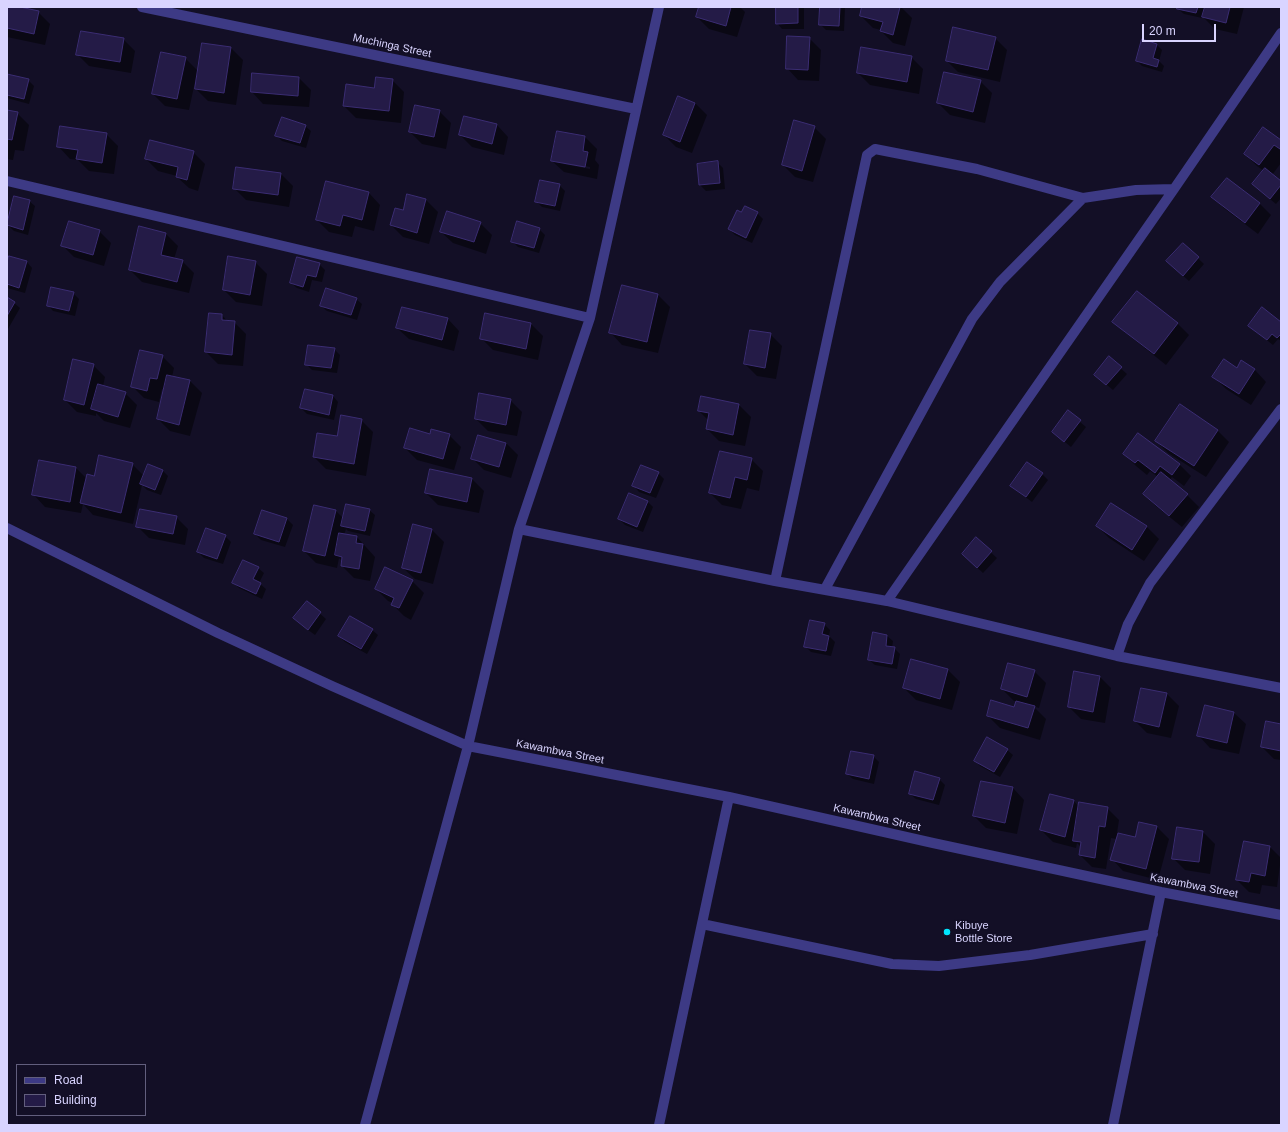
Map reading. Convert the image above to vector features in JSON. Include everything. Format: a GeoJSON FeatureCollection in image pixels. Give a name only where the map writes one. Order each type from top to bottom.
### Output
{"type":"FeatureCollection","features":[{"type":"Feature","properties":{"kind":"street","name":"Muchinga Street"},"geometry":{"type":"LineString","coordinates":[[142,7],[636,109]]}},
{"type":"Feature","properties":{"kind":"street"},"geometry":{"type":"LineString","coordinates":[[365,1125],[468,746],[519,529],[590,318],[659,7]]}},
{"type":"Feature","properties":{"kind":"street"},"geometry":{"type":"LineString","coordinates":[[887,601],[1281,33]]}},
{"type":"Feature","properties":{"kind":"street"},"geometry":{"type":"LineString","coordinates":[[775,581],[867,155],[875,149],[883,150],[977,169],[1083,198],[1136,190],[1174,189]]}},
{"type":"Feature","properties":{"kind":"street"},"geometry":{"type":"LineString","coordinates":[[7,181],[590,318]]}},
{"type":"Feature","properties":{"kind":"street"},"geometry":{"type":"LineString","coordinates":[[825,589],[972,319],[1000,282],[1083,198]]}},
{"type":"Feature","properties":{"kind":"street"},"geometry":{"type":"LineString","coordinates":[[1117,656],[1128,624],[1150,583],[1281,409]]}},
{"type":"Feature","properties":{"kind":"street","name":"Kawambwa Street"},"geometry":{"type":"LineString","coordinates":[[7,528],[225,636],[332,686],[468,746],[729,796],[933,843],[1161,892],[1281,915]]}},
{"type":"Feature","properties":{"kind":"street"},"geometry":{"type":"LineString","coordinates":[[519,529],[775,581],[887,601],[1117,656],[1281,688]]}},
{"type":"Feature","properties":{"kind":"street"},"geometry":{"type":"LineString","coordinates":[[659,1125],[729,796]]}},
{"type":"Feature","properties":{"kind":"street"},"geometry":{"type":"LineString","coordinates":[[1113,1125],[1161,892]]}},
{"type":"Feature","properties":{"kind":"street"},"geometry":{"type":"LineString","coordinates":[[702,924],[892,964],[939,966],[1030,955],[1152,934]]}},
{"type":"Feature","properties":{"kind":"building"},"geometry":{"type":"Polygon","coordinates":[[[7,7],[20,7],[39,11],[34,34],[7,28],[7,7]]]}},
{"type":"Feature","properties":{"kind":"building"},"geometry":{"type":"Polygon","coordinates":[[[699,7],[731,7],[726,26],[696,17],[699,7]]]}},
{"type":"Feature","properties":{"kind":"building"},"geometry":{"type":"Polygon","coordinates":[[[776,7],[798,7],[798,23],[776,24],[776,7]]]}},
{"type":"Feature","properties":{"kind":"building"},"geometry":{"type":"Polygon","coordinates":[[[820,7],[840,7],[839,26],[819,25],[820,7]]]}},
{"type":"Feature","properties":{"kind":"building"},"geometry":{"type":"Polygon","coordinates":[[[862,7],[900,7],[893,35],[880,31],[883,22],[860,16],[862,7]]]}},
{"type":"Feature","properties":{"kind":"building"},"geometry":{"type":"Polygon","coordinates":[[[1177,7],[1198,7],[1196,13],[1177,9],[1177,7]]]}},
{"type":"Feature","properties":{"kind":"building"},"geometry":{"type":"Polygon","coordinates":[[[1205,7],[1230,7],[1226,23],[1202,17],[1205,7]]]}},
{"type":"Feature","properties":{"kind":"building"},"geometry":{"type":"Polygon","coordinates":[[[953,27],[996,37],[988,70],[946,61],[953,27]]]}},
{"type":"Feature","properties":{"kind":"building"},"geometry":{"type":"Polygon","coordinates":[[[81,31],[124,38],[120,62],[76,55],[81,31]]]}},
{"type":"Feature","properties":{"kind":"building"},"geometry":{"type":"Polygon","coordinates":[[[787,36],[810,37],[808,70],[786,69],[787,36]]]}},
{"type":"Feature","properties":{"kind":"building"},"geometry":{"type":"Polygon","coordinates":[[[1142,39],[1157,44],[1153,58],[1159,60],[1157,67],[1136,61],[1142,39]]]}},
{"type":"Feature","properties":{"kind":"building"},"geometry":{"type":"Polygon","coordinates":[[[202,43],[231,47],[224,93],[195,89],[202,43]]]}},
{"type":"Feature","properties":{"kind":"building"},"geometry":{"type":"Polygon","coordinates":[[[861,47],[912,56],[907,82],[857,73],[861,47]]]}},
{"type":"Feature","properties":{"kind":"building"},"geometry":{"type":"Polygon","coordinates":[[[161,52],[186,57],[177,99],[152,94],[161,52]]]}},
{"type":"Feature","properties":{"kind":"building"},"geometry":{"type":"Polygon","coordinates":[[[944,72],[981,80],[973,112],[937,103],[944,72]]]}},
{"type":"Feature","properties":{"kind":"building"},"geometry":{"type":"Polygon","coordinates":[[[252,73],[299,77],[298,96],[251,92],[252,73]]]}},
{"type":"Feature","properties":{"kind":"building"},"geometry":{"type":"Polygon","coordinates":[[[7,74],[29,79],[24,99],[7,95],[7,74]]]}},
{"type":"Feature","properties":{"kind":"building"},"geometry":{"type":"Polygon","coordinates":[[[376,77],[393,79],[389,111],[343,106],[346,84],[374,88],[376,77]]]}},
{"type":"Feature","properties":{"kind":"building"},"geometry":{"type":"Polygon","coordinates":[[[678,96],[695,103],[680,142],[663,135],[678,96]]]}},
{"type":"Feature","properties":{"kind":"building"},"geometry":{"type":"Polygon","coordinates":[[[415,105],[440,110],[434,137],[409,132],[415,105]]]}},
{"type":"Feature","properties":{"kind":"building"},"geometry":{"type":"Polygon","coordinates":[[[7,110],[18,112],[12,140],[7,139],[7,110]]]}},
{"type":"Feature","properties":{"kind":"building"},"geometry":{"type":"Polygon","coordinates":[[[464,116],[497,124],[492,144],[459,135],[464,116]]]}},
{"type":"Feature","properties":{"kind":"building"},"geometry":{"type":"Polygon","coordinates":[[[282,117],[306,125],[300,143],[275,136],[282,117]]]}},
{"type":"Feature","properties":{"kind":"building"},"geometry":{"type":"Polygon","coordinates":[[[794,120],[815,126],[802,171],[782,165],[794,120]]]}},
{"type":"Feature","properties":{"kind":"building"},"geometry":{"type":"Polygon","coordinates":[[[60,126],[107,133],[102,163],[76,159],[78,150],[57,147],[60,126]]]}},
{"type":"Feature","properties":{"kind":"building"},"geometry":{"type":"Polygon","coordinates":[[[1263,127],[1281,140],[1281,147],[1280,149],[1274,145],[1259,165],[1244,154],[1263,127]]]}},
{"type":"Feature","properties":{"kind":"building"},"geometry":{"type":"Polygon","coordinates":[[[557,131],[585,136],[583,151],[588,152],[585,167],[551,161],[557,131]]]}},
{"type":"Feature","properties":{"kind":"building"},"geometry":{"type":"Polygon","coordinates":[[[150,140],[194,151],[187,180],[176,177],[178,167],[145,159],[150,140]]]}},
{"type":"Feature","properties":{"kind":"building"},"geometry":{"type":"Polygon","coordinates":[[[718,161],[720,183],[699,185],[697,164],[718,161]]]}},
{"type":"Feature","properties":{"kind":"building"},"geometry":{"type":"Polygon","coordinates":[[[236,167],[281,173],[278,195],[233,189],[236,167]]]}},
{"type":"Feature","properties":{"kind":"building"},"geometry":{"type":"Polygon","coordinates":[[[1265,168],[1281,181],[1281,185],[1270,199],[1252,184],[1265,168]]]}},
{"type":"Feature","properties":{"kind":"building"},"geometry":{"type":"Polygon","coordinates":[[[1227,178],[1260,203],[1245,223],[1211,197],[1227,178]]]}},
{"type":"Feature","properties":{"kind":"building"},"geometry":{"type":"Polygon","coordinates":[[[540,180],[560,184],[555,206],[535,202],[540,180]]]}},
{"type":"Feature","properties":{"kind":"building"},"geometry":{"type":"Polygon","coordinates":[[[326,181],[369,192],[362,220],[343,215],[340,226],[316,220],[326,181]]]}},
{"type":"Feature","properties":{"kind":"building"},"geometry":{"type":"Polygon","coordinates":[[[407,194],[426,199],[417,233],[390,225],[395,208],[403,210],[407,194]]]}},
{"type":"Feature","properties":{"kind":"building"},"geometry":{"type":"Polygon","coordinates":[[[14,196],[30,200],[23,230],[7,225],[14,196]]]}},
{"type":"Feature","properties":{"kind":"building"},"geometry":{"type":"Polygon","coordinates":[[[745,206],[758,212],[746,238],[728,229],[737,210],[741,212],[745,206]]]}},
{"type":"Feature","properties":{"kind":"building"},"geometry":{"type":"Polygon","coordinates":[[[447,211],[481,222],[474,242],[440,232],[447,211]]]}},
{"type":"Feature","properties":{"kind":"building"},"geometry":{"type":"Polygon","coordinates":[[[69,221],[100,230],[93,255],[61,246],[69,221]]]}},
{"type":"Feature","properties":{"kind":"building"},"geometry":{"type":"Polygon","coordinates":[[[517,221],[540,228],[534,248],[511,242],[517,221]]]}},
{"type":"Feature","properties":{"kind":"building"},"geometry":{"type":"Polygon","coordinates":[[[139,226],[166,233],[161,255],[183,260],[177,282],[129,270],[139,226]]]}},
{"type":"Feature","properties":{"kind":"building"},"geometry":{"type":"Polygon","coordinates":[[[1183,243],[1199,257],[1183,276],[1166,261],[1183,243]]]}},
{"type":"Feature","properties":{"kind":"building"},"geometry":{"type":"Polygon","coordinates":[[[9,256],[27,261],[19,288],[7,284],[7,262],[9,256]]]}},
{"type":"Feature","properties":{"kind":"building"},"geometry":{"type":"Polygon","coordinates":[[[228,256],[256,261],[250,295],[223,290],[228,256]]]}},
{"type":"Feature","properties":{"kind":"building"},"geometry":{"type":"Polygon","coordinates":[[[297,257],[320,263],[316,277],[307,275],[303,287],[290,283],[297,257]]]}},
{"type":"Feature","properties":{"kind":"building"},"geometry":{"type":"Polygon","coordinates":[[[622,285],[658,294],[647,342],[609,333],[622,285]]]}},
{"type":"Feature","properties":{"kind":"building"},"geometry":{"type":"Polygon","coordinates":[[[51,287],[74,292],[69,311],[47,306],[51,287]]]}},
{"type":"Feature","properties":{"kind":"building"},"geometry":{"type":"Polygon","coordinates":[[[326,288],[357,298],[351,315],[320,306],[326,288]]]}},
{"type":"Feature","properties":{"kind":"building"},"geometry":{"type":"Polygon","coordinates":[[[1137,291],[1178,323],[1154,354],[1112,322],[1137,291]]]}},
{"type":"Feature","properties":{"kind":"building"},"geometry":{"type":"Polygon","coordinates":[[[7,297],[15,302],[7,316],[7,297]]]}},
{"type":"Feature","properties":{"kind":"building"},"geometry":{"type":"Polygon","coordinates":[[[402,307],[448,318],[442,340],[396,328],[402,307]]]}},
{"type":"Feature","properties":{"kind":"building"},"geometry":{"type":"Polygon","coordinates":[[[1262,307],[1281,322],[1281,334],[1277,338],[1272,334],[1267,340],[1248,326],[1262,307]]]}},
{"type":"Feature","properties":{"kind":"building"},"geometry":{"type":"Polygon","coordinates":[[[209,313],[222,314],[222,320],[235,321],[232,355],[205,352],[209,313]]]}},
{"type":"Feature","properties":{"kind":"building"},"geometry":{"type":"Polygon","coordinates":[[[485,313],[531,323],[526,349],[480,339],[485,313]]]}},
{"type":"Feature","properties":{"kind":"building"},"geometry":{"type":"Polygon","coordinates":[[[750,330],[771,333],[765,368],[744,364],[750,330]]]}},
{"type":"Feature","properties":{"kind":"building"},"geometry":{"type":"Polygon","coordinates":[[[308,345],[335,348],[331,368],[305,365],[308,345]]]}},
{"type":"Feature","properties":{"kind":"building"},"geometry":{"type":"Polygon","coordinates":[[[140,350],[163,355],[157,379],[150,378],[147,391],[131,387],[140,350]]]}},
{"type":"Feature","properties":{"kind":"building"},"geometry":{"type":"Polygon","coordinates":[[[1109,356],[1122,367],[1106,385],[1094,375],[1109,356]]]}},
{"type":"Feature","properties":{"kind":"building"},"geometry":{"type":"Polygon","coordinates":[[[73,359],[94,364],[84,405],[64,400],[73,359]]]}},
{"type":"Feature","properties":{"kind":"building"},"geometry":{"type":"Polygon","coordinates":[[[1224,359],[1237,368],[1241,360],[1255,369],[1239,394],[1212,377],[1224,359]]]}},
{"type":"Feature","properties":{"kind":"building"},"geometry":{"type":"Polygon","coordinates":[[[167,375],[190,380],[179,425],[157,419],[167,375]]]}},
{"type":"Feature","properties":{"kind":"building"},"geometry":{"type":"Polygon","coordinates":[[[98,384],[126,392],[118,417],[91,409],[98,384]]]}},
{"type":"Feature","properties":{"kind":"building"},"geometry":{"type":"Polygon","coordinates":[[[305,389],[333,395],[329,415],[300,408],[305,389]]]}},
{"type":"Feature","properties":{"kind":"building"},"geometry":{"type":"Polygon","coordinates":[[[479,393],[511,399],[506,425],[475,419],[479,393]]]}},
{"type":"Feature","properties":{"kind":"building"},"geometry":{"type":"Polygon","coordinates":[[[701,396],[739,404],[733,435],[706,429],[709,413],[698,411],[701,396]]]}},
{"type":"Feature","properties":{"kind":"building"},"geometry":{"type":"Polygon","coordinates":[[[1180,404],[1218,430],[1194,466],[1155,441],[1180,404]]]}},
{"type":"Feature","properties":{"kind":"building"},"geometry":{"type":"Polygon","coordinates":[[[1068,410],[1081,420],[1064,442],[1052,432],[1068,410]]]}},
{"type":"Feature","properties":{"kind":"building"},"geometry":{"type":"Polygon","coordinates":[[[341,415],[362,419],[354,464],[313,457],[317,433],[337,436],[341,415]]]}},
{"type":"Feature","properties":{"kind":"building"},"geometry":{"type":"Polygon","coordinates":[[[410,428],[430,434],[431,429],[450,434],[443,459],[404,448],[410,428]]]}},
{"type":"Feature","properties":{"kind":"building"},"geometry":{"type":"Polygon","coordinates":[[[1138,433],[1180,464],[1172,475],[1160,466],[1155,473],[1138,460],[1135,463],[1123,454],[1138,433]]]}},
{"type":"Feature","properties":{"kind":"building"},"geometry":{"type":"Polygon","coordinates":[[[478,435],[506,443],[499,467],[471,459],[478,435]]]}},
{"type":"Feature","properties":{"kind":"building"},"geometry":{"type":"Polygon","coordinates":[[[720,451],[752,458],[747,480],[735,477],[730,498],[709,493],[720,451]]]}},
{"type":"Feature","properties":{"kind":"building"},"geometry":{"type":"Polygon","coordinates":[[[99,455],[133,463],[121,513],[80,503],[87,474],[94,476],[99,455]]]}},
{"type":"Feature","properties":{"kind":"building"},"geometry":{"type":"Polygon","coordinates":[[[39,460],[76,467],[70,502],[32,495],[39,460]]]}},
{"type":"Feature","properties":{"kind":"building"},"geometry":{"type":"Polygon","coordinates":[[[1027,462],[1043,473],[1026,497],[1010,486],[1027,462]]]}},
{"type":"Feature","properties":{"kind":"building"},"geometry":{"type":"Polygon","coordinates":[[[148,464],[163,470],[155,490],[140,484],[148,464]]]}},
{"type":"Feature","properties":{"kind":"building"},"geometry":{"type":"Polygon","coordinates":[[[641,465],[659,472],[650,493],[632,486],[641,465]]]}},
{"type":"Feature","properties":{"kind":"building"},"geometry":{"type":"Polygon","coordinates":[[[430,469],[472,478],[467,502],[425,493],[430,469]]]}},
{"type":"Feature","properties":{"kind":"building"},"geometry":{"type":"Polygon","coordinates":[[[1161,472],[1188,494],[1169,516],[1143,494],[1161,472]]]}},
{"type":"Feature","properties":{"kind":"building"},"geometry":{"type":"Polygon","coordinates":[[[629,493],[648,501],[637,527],[618,519],[629,493]]]}},
{"type":"Feature","properties":{"kind":"building"},"geometry":{"type":"Polygon","coordinates":[[[1111,503],[1147,526],[1132,550],[1096,526],[1111,503]]]}},
{"type":"Feature","properties":{"kind":"building"},"geometry":{"type":"Polygon","coordinates":[[[346,504],[370,509],[365,531],[341,526],[346,504]]]}},
{"type":"Feature","properties":{"kind":"building"},"geometry":{"type":"Polygon","coordinates":[[[314,505],[336,510],[325,556],[303,551],[314,505]]]}},
{"type":"Feature","properties":{"kind":"building"},"geometry":{"type":"Polygon","coordinates":[[[140,509],[177,516],[173,534],[136,527],[140,509]]]}},
{"type":"Feature","properties":{"kind":"building"},"geometry":{"type":"Polygon","coordinates":[[[262,510],[287,518],[279,542],[254,534],[262,510]]]}},
{"type":"Feature","properties":{"kind":"building"},"geometry":{"type":"Polygon","coordinates":[[[413,524],[432,529],[421,573],[402,568],[413,524]]]}},
{"type":"Feature","properties":{"kind":"building"},"geometry":{"type":"Polygon","coordinates":[[[206,528],[226,535],[217,559],[197,552],[206,528]]]}},
{"type":"Feature","properties":{"kind":"building"},"geometry":{"type":"Polygon","coordinates":[[[339,533],[357,536],[356,543],[363,544],[359,569],[341,566],[342,557],[335,555],[339,533]]]}},
{"type":"Feature","properties":{"kind":"building"},"geometry":{"type":"Polygon","coordinates":[[[976,537],[992,551],[977,568],[962,554],[976,537]]]}},
{"type":"Feature","properties":{"kind":"building"},"geometry":{"type":"Polygon","coordinates":[[[243,560],[259,567],[253,579],[261,583],[256,594],[232,583],[243,560]]]}},
{"type":"Feature","properties":{"kind":"building"},"geometry":{"type":"Polygon","coordinates":[[[385,567],[413,580],[399,608],[391,605],[394,598],[375,589],[385,567]]]}},
{"type":"Feature","properties":{"kind":"building"},"geometry":{"type":"Polygon","coordinates":[[[307,601],[321,612],[308,630],[293,618],[307,601]]]}},
{"type":"Feature","properties":{"kind":"building"},"geometry":{"type":"Polygon","coordinates":[[[350,616],[373,629],[361,649],[338,636],[350,616]]]}},
{"type":"Feature","properties":{"kind":"building"},"geometry":{"type":"Polygon","coordinates":[[[810,620],[825,623],[822,634],[829,636],[826,651],[804,647],[810,620]]]}},
{"type":"Feature","properties":{"kind":"building"},"geometry":{"type":"Polygon","coordinates":[[[873,632],[887,635],[886,646],[895,647],[892,664],[868,660],[873,632]]]}},
{"type":"Feature","properties":{"kind":"building"},"geometry":{"type":"Polygon","coordinates":[[[911,659],[948,669],[940,699],[903,688],[911,659]]]}},
{"type":"Feature","properties":{"kind":"building"},"geometry":{"type":"Polygon","coordinates":[[[1008,663],[1035,670],[1027,697],[1001,689],[1008,663]]]}},
{"type":"Feature","properties":{"kind":"building"},"geometry":{"type":"Polygon","coordinates":[[[1074,671],[1100,676],[1093,712],[1068,707],[1074,671]]]}},
{"type":"Feature","properties":{"kind":"building"},"geometry":{"type":"Polygon","coordinates":[[[1141,688],[1167,693],[1159,727],[1134,721],[1141,688]]]}},
{"type":"Feature","properties":{"kind":"building"},"geometry":{"type":"Polygon","coordinates":[[[991,700],[1014,707],[1016,701],[1035,706],[1028,728],[987,716],[991,700]]]}},
{"type":"Feature","properties":{"kind":"building"},"geometry":{"type":"Polygon","coordinates":[[[1205,705],[1234,712],[1227,743],[1197,736],[1205,705]]]}},
{"type":"Feature","properties":{"kind":"building"},"geometry":{"type":"Polygon","coordinates":[[[1266,721],[1281,724],[1281,751],[1261,747],[1266,721]]]}},
{"type":"Feature","properties":{"kind":"building"},"geometry":{"type":"Polygon","coordinates":[[[987,737],[1008,749],[994,772],[974,761],[987,737]]]}},
{"type":"Feature","properties":{"kind":"building"},"geometry":{"type":"Polygon","coordinates":[[[851,751],[874,755],[869,779],[846,774],[851,751]]]}},
{"type":"Feature","properties":{"kind":"building"},"geometry":{"type":"Polygon","coordinates":[[[915,771],[940,778],[933,800],[909,794],[915,771]]]}},
{"type":"Feature","properties":{"kind":"building"},"geometry":{"type":"Polygon","coordinates":[[[981,781],[1013,787],[1005,823],[973,816],[981,781]]]}},
{"type":"Feature","properties":{"kind":"building"},"geometry":{"type":"Polygon","coordinates":[[[1050,794],[1074,800],[1065,837],[1040,830],[1050,794]]]}},
{"type":"Feature","properties":{"kind":"building"},"geometry":{"type":"Polygon","coordinates":[[[1079,802],[1108,807],[1105,827],[1099,826],[1095,858],[1079,855],[1081,842],[1073,841],[1079,802]]]}},
{"type":"Feature","properties":{"kind":"building"},"geometry":{"type":"Polygon","coordinates":[[[1139,822],[1157,826],[1146,869],[1110,860],[1118,833],[1135,837],[1139,822]]]}},
{"type":"Feature","properties":{"kind":"building"},"geometry":{"type":"Polygon","coordinates":[[[1177,827],[1203,831],[1199,862],[1172,859],[1177,827]]]}},
{"type":"Feature","properties":{"kind":"building"},"geometry":{"type":"Polygon","coordinates":[[[1244,841],[1270,846],[1265,876],[1251,873],[1249,882],[1236,880],[1244,841]]]}},
{"type":"Feature","properties":{"kind":"place","name":"Kibuye Bottle Store"},"geometry":{"type":"Point","coordinates":[947,932]}}]}
